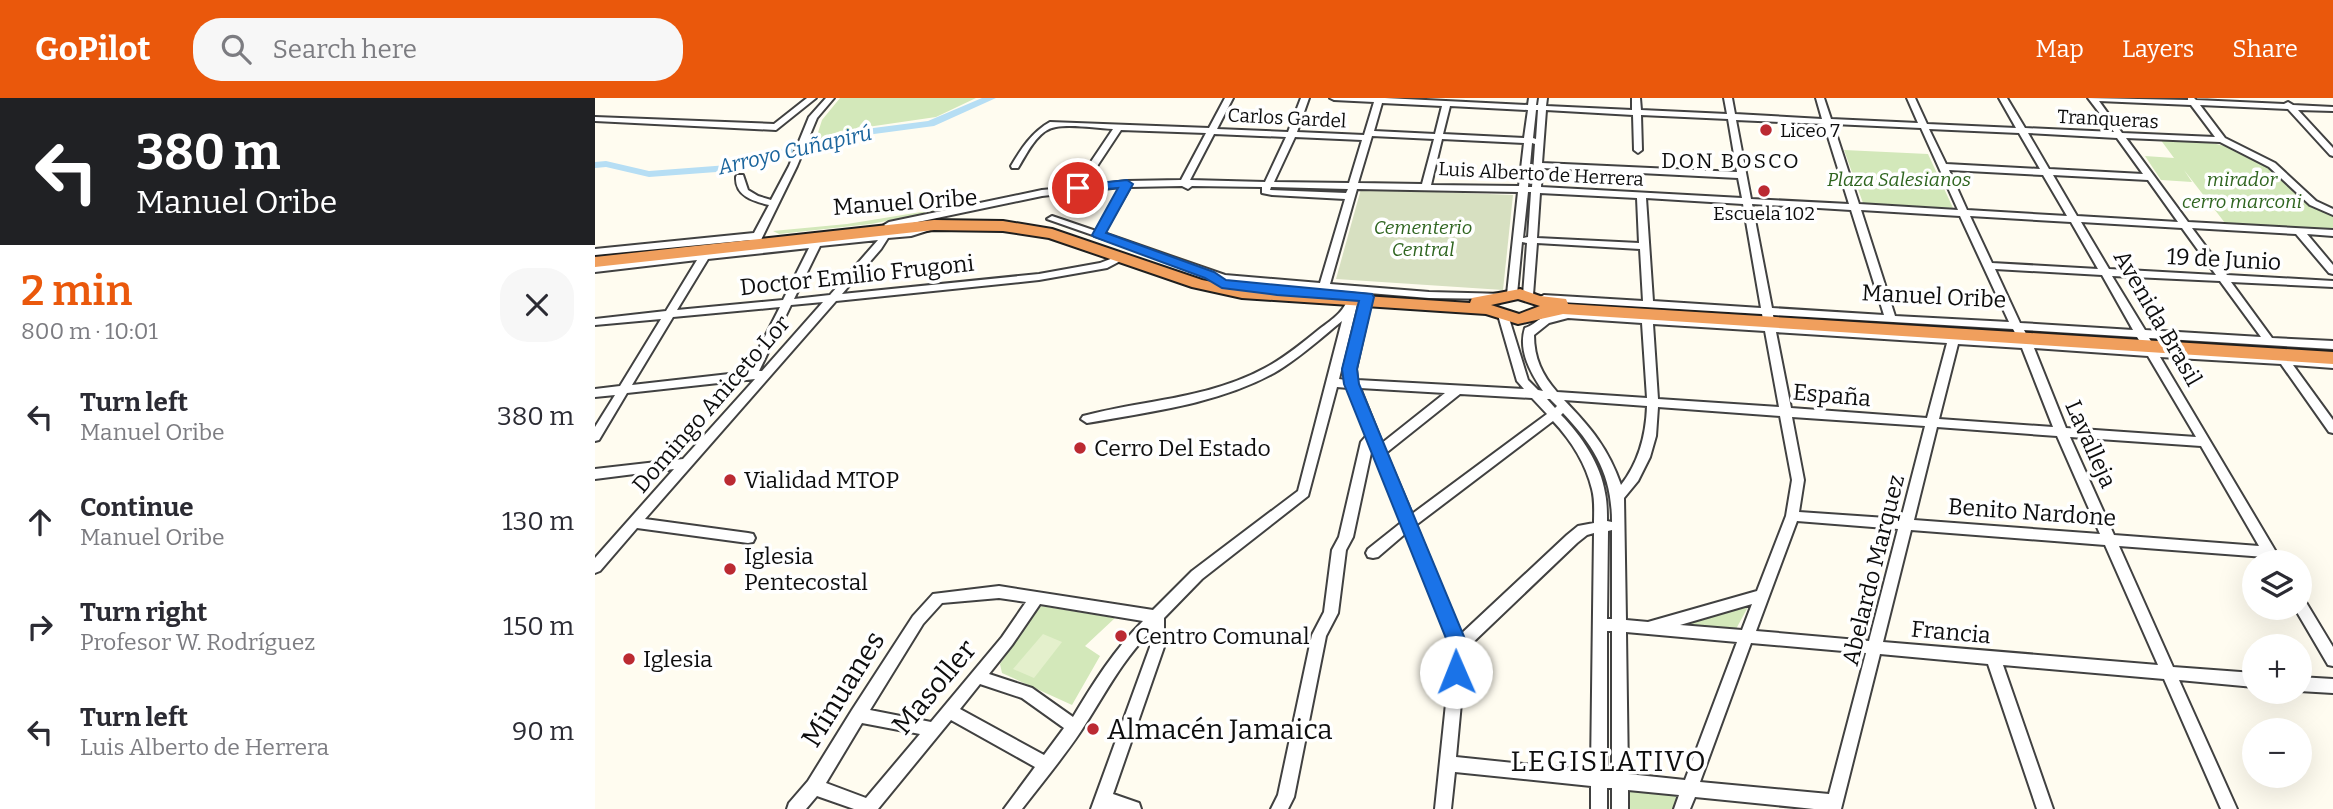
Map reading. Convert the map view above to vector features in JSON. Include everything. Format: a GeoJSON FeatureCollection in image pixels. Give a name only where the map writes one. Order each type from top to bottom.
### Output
{"type":"FeatureCollection","features":[{"type":"Feature","properties":{"kind":"highway","name":"Manuel Oribe"},"geometry":{"type":"LineString","coordinates":[[595,260],[911,228],[969,212],[1007,222],[1067,232],[1166,269],[1358,302]]}},
{"type":"Feature","properties":{"kind":"highway","name":"Manuel Oribe"},"geometry":{"type":"LineString","coordinates":[[755,243],[887,231],[936,223],[1003,226],[1036,230],[1198,284],[1258,295],[1358,302],[1519,300],[1563,309],[2071,338],[2333,358]]}},
{"type":"Feature","properties":{"kind":"highway","name":"Manuel Oribe"},"geometry":{"type":"LineString","coordinates":[[2148,344],[2333,351]]}},
{"type":"Feature","properties":{"kind":"street"},"geometry":{"type":"LineString","coordinates":[[595,120],[776,127],[812,98]]}},
{"type":"Feature","properties":{"kind":"street"},"geometry":{"type":"LineString","coordinates":[[755,243],[806,139],[813,117],[830,98]]}},
{"type":"Feature","properties":{"kind":"street"},"geometry":{"type":"LineString","coordinates":[[1184,183],[1230,98]]}},
{"type":"Feature","properties":{"kind":"street"},"geometry":{"type":"LineString","coordinates":[[1266,187],[1292,134],[1305,98]]}},
{"type":"Feature","properties":{"kind":"street"},"geometry":{"type":"LineString","coordinates":[[1334,98],[1447,103],[1532,103],[1537,165],[1532,240],[1519,300],[1534,366],[1594,475],[1601,525],[1599,809]]}},
{"type":"Feature","properties":{"kind":"street"},"geometry":{"type":"LineString","coordinates":[[1636,98],[1638,150]]}},
{"type":"Feature","properties":{"kind":"street"},"geometry":{"type":"LineString","coordinates":[[1682,809],[1792,516],[1798,480],[1728,98]]}},
{"type":"Feature","properties":{"kind":"street"},"geometry":{"type":"LineString","coordinates":[[1820,98],[1891,319]]}},
{"type":"Feature","properties":{"kind":"street","name":"Lavalleja"},"geometry":{"type":"LineString","coordinates":[[1911,98],[2022,335],[2062,433],[2171,673],[2229,809]]}},
{"type":"Feature","properties":{"kind":"street","name":"Avenida Brasil"},"geometry":{"type":"LineString","coordinates":[[2003,98],[2268,550]]}},
{"type":"Feature","properties":{"kind":"street"},"geometry":{"type":"LineString","coordinates":[[2092,98],[2192,100],[2333,109]]}},
{"type":"Feature","properties":{"kind":"street"},"geometry":{"type":"LineString","coordinates":[[2092,98],[2269,341]]}},
{"type":"Feature","properties":{"kind":"street"},"geometry":{"type":"LineString","coordinates":[[2281,98],[2333,152]]}},
{"type":"Feature","properties":{"kind":"street"},"geometry":{"type":"LineString","coordinates":[[1324,285],[1379,99]]}},
{"type":"Feature","properties":{"kind":"street"},"geometry":{"type":"LineString","coordinates":[[2192,100],[2222,140],[2272,165],[2313,203],[2333,212]]}},
{"type":"Feature","properties":{"kind":"street"},"geometry":{"type":"LineString","coordinates":[[1427,181],[1447,103]]}},
{"type":"Feature","properties":{"kind":"street","name":"Tranqueras"},"geometry":{"type":"LineString","coordinates":[[1532,103],[1636,112],[2222,140]]}},
{"type":"Feature","properties":{"kind":"street"},"geometry":{"type":"LineString","coordinates":[[1543,103],[1518,189],[1520,374],[1534,394],[1559,410],[1603,454],[1618,497],[1619,809]]}},
{"type":"Feature","properties":{"kind":"street","name":"Carlos Gardel"},"geometry":{"type":"LineString","coordinates":[[1016,166],[1026,148],[1050,125],[1533,141]]}},
{"type":"Feature","properties":{"kind":"street"},"geometry":{"type":"LineString","coordinates":[[1078,188],[1119,126]]}},
{"type":"Feature","properties":{"kind":"street"},"geometry":{"type":"LineString","coordinates":[[1537,165],[1741,175]]}},
{"type":"Feature","properties":{"kind":"street"},"geometry":{"type":"LineString","coordinates":[[1943,167],[2149,177]]}},
{"type":"Feature","properties":{"kind":"street"},"geometry":{"type":"LineString","coordinates":[[740,177],[743,192],[773,203]]}},
{"type":"Feature","properties":{"kind":"street","name":"Luis Alberto de Herrera"},"geometry":{"type":"LineString","coordinates":[[969,212],[1042,193],[1127,184],[1184,183],[1293,189],[1325,184],[1427,181],[1535,190],[2333,233]]}},
{"type":"Feature","properties":{"kind":"street"},"geometry":{"type":"LineString","coordinates":[[1098,235],[1127,184]]}},
{"type":"Feature","properties":{"kind":"street"},"geometry":{"type":"LineString","coordinates":[[1322,194],[1325,184]]}},
{"type":"Feature","properties":{"kind":"street"},"geometry":{"type":"LineString","coordinates":[[1293,189],[1349,195]]}},
{"type":"Feature","properties":{"kind":"street"},"geometry":{"type":"LineString","coordinates":[[1641,196],[1649,302]]}},
{"type":"Feature","properties":{"kind":"street"},"geometry":{"type":"LineString","coordinates":[[595,252],[755,243],[816,244],[969,212]]}},
{"type":"Feature","properties":{"kind":"street","name":"Manuel Oribe"},"geometry":{"type":"LineString","coordinates":[[1052,219],[1216,279],[1519,300],[1649,302],[1770,320],[1891,319],[2022,335],[2148,344],[2269,341],[2333,345]]}},
{"type":"Feature","properties":{"kind":"street","name":"Domingo Aniceto Lor"},"geometry":{"type":"LineString","coordinates":[[595,567],[833,298],[887,231]]}},
{"type":"Feature","properties":{"kind":"street"},"geometry":{"type":"LineString","coordinates":[[2300,232],[2333,271]]}},
{"type":"Feature","properties":{"kind":"street"},"geometry":{"type":"LineString","coordinates":[[1518,239],[1644,246]]}},
{"type":"Feature","properties":{"kind":"street"},"geometry":{"type":"LineString","coordinates":[[595,269],[704,257],[755,243]]}},
{"type":"Feature","properties":{"kind":"street"},"geometry":{"type":"LineString","coordinates":[[751,375],[816,244]]}},
{"type":"Feature","properties":{"kind":"street"},"geometry":{"type":"LineString","coordinates":[[595,437],[704,257]]}},
{"type":"Feature","properties":{"kind":"street","name":"Doctor Emilio Frugoni"},"geometry":{"type":"LineString","coordinates":[[595,322],[1059,275],[1103,266],[1121,258]]}},
{"type":"Feature","properties":{"kind":"street","name":"19 de Junio"},"geometry":{"type":"LineString","coordinates":[[1988,266],[2333,284]]}},
{"type":"Feature","properties":{"kind":"street"},"geometry":{"type":"LineString","coordinates":[[1012,809],[1075,727],[1111,667],[1128,645],[1197,575],[1304,493],[1332,383],[1358,302]]}},
{"type":"Feature","properties":{"kind":"street"},"geometry":{"type":"LineString","coordinates":[[1358,302],[1350,369],[1352,384],[1459,646],[1443,809]]}},
{"type":"Feature","properties":{"kind":"street"},"geometry":{"type":"LineString","coordinates":[[1087,419],[1145,409],[1257,376],[1277,366],[1358,302]]}},
{"type":"Feature","properties":{"kind":"street"},"geometry":{"type":"LineString","coordinates":[[1528,336],[1537,325],[1556,316],[1647,321],[1770,320],[1953,341],[2022,335],[2148,344],[2284,361],[2333,364]]}},
{"type":"Feature","properties":{"kind":"street"},"geometry":{"type":"LineString","coordinates":[[1618,497],[1629,485],[1651,440],[1652,404],[1647,321]]}},
{"type":"Feature","properties":{"kind":"street","name":"Abelardo Marquez"},"geometry":{"type":"LineString","coordinates":[[1834,806],[1904,524],[1953,341]]}},
{"type":"Feature","properties":{"kind":"street"},"geometry":{"type":"LineString","coordinates":[[2284,361],[2333,429]]}},
{"type":"Feature","properties":{"kind":"street"},"geometry":{"type":"LineString","coordinates":[[595,393],[766,374]]}},
{"type":"Feature","properties":{"kind":"street","name":"España"},"geometry":{"type":"LineString","coordinates":[[1332,383],[1534,394],[2204,442]]}},
{"type":"Feature","properties":{"kind":"street"},"geometry":{"type":"LineString","coordinates":[[1380,451],[1457,390]]}},
{"type":"Feature","properties":{"kind":"street"},"geometry":{"type":"LineString","coordinates":[[1373,554],[1410,522],[1559,410]]}},
{"type":"Feature","properties":{"kind":"street"},"geometry":{"type":"LineString","coordinates":[[1279,809],[1286,797],[1319,635],[1331,613],[1339,550],[1346,537],[1367,442],[1374,435]]}},
{"type":"Feature","properties":{"kind":"street"},"geometry":{"type":"LineString","coordinates":[[595,474],[688,463]]}},
{"type":"Feature","properties":{"kind":"street","name":"Benito Nardone"},"geometry":{"type":"LineString","coordinates":[[1792,516],[2110,539],[2242,554]]}},
{"type":"Feature","properties":{"kind":"street"},"geometry":{"type":"LineString","coordinates":[[634,523],[748,538]]}},
{"type":"Feature","properties":{"kind":"street"},"geometry":{"type":"LineString","coordinates":[[1459,646],[1571,539],[1583,530],[1601,525],[1618,526]]}},
{"type":"Feature","properties":{"kind":"street","name":"Minuanes"},"geometry":{"type":"LineString","coordinates":[[795,809],[814,787],[918,620],[937,598],[999,592],[1037,597]]}},
{"type":"Feature","properties":{"kind":"street","name":"Francia"},"geometry":{"type":"LineString","coordinates":[[1644,629],[1762,595]]}},
{"type":"Feature","properties":{"kind":"street"},"geometry":{"type":"LineString","coordinates":[[1037,597],[1157,617]]}},
{"type":"Feature","properties":{"kind":"street","name":"Masoller"},"geometry":{"type":"LineString","coordinates":[[867,809],[1007,641],[1037,597]]}},
{"type":"Feature","properties":{"kind":"street"},"geometry":{"type":"LineString","coordinates":[[1133,809],[1101,804],[1157,647],[1157,617]]}},
{"type":"Feature","properties":{"kind":"street"},"geometry":{"type":"LineString","coordinates":[[2309,620],[2333,660]]}},
{"type":"Feature","properties":{"kind":"street","name":"Francia"},"geometry":{"type":"LineString","coordinates":[[1601,624],[2242,679]]}},
{"type":"Feature","properties":{"kind":"street"},"geometry":{"type":"LineString","coordinates":[[1994,659],[2045,809]]}},
{"type":"Feature","properties":{"kind":"street"},"geometry":{"type":"LineString","coordinates":[[978,677],[1027,694],[1075,727]]}},
{"type":"Feature","properties":{"kind":"street"},"geometry":{"type":"LineString","coordinates":[[2312,685],[2333,686]]}},
{"type":"Feature","properties":{"kind":"street"},"geometry":{"type":"LineString","coordinates":[[948,711],[1047,765]]}},
{"type":"Feature","properties":{"kind":"street"},"geometry":{"type":"LineString","coordinates":[[857,715],[932,729]]}},
{"type":"Feature","properties":{"kind":"street"},"geometry":{"type":"LineString","coordinates":[[1447,764],[1834,806]]}},
{"type":"Feature","properties":{"kind":"street"},"geometry":{"type":"LineString","coordinates":[[814,787],[858,802],[867,809]]}},
{"type":"Feature","properties":{"kind":"green space"},"geometry":{"type":"Polygon","coordinates":[[[840,98],[976,98],[936,117],[840,131],[815,142],[822,120],[840,98]]]}},
{"type":"Feature","properties":{"kind":"green space","name":"mirador cerro marconi"},"geometry":{"type":"Polygon","coordinates":[[[2160,139],[2222,145],[2263,162],[2309,202],[2333,214],[2333,229],[2225,223],[2184,170],[2192,182],[2161,180],[2145,156],[2174,158],[2160,139]]]}},
{"type":"Feature","properties":{"kind":"green space","name":"Plaza Salesianos"},"geometry":{"type":"Polygon","coordinates":[[[1844,150],[1928,154],[1953,208],[1863,203],[1844,150]]]}},
{"type":"Feature","properties":{"kind":"green space","name":"Cementerio Central"},"geometry":{"type":"Polygon","coordinates":[[[1361,189],[1513,195],[1503,290],[1336,279],[1361,189]]]}},
{"type":"Feature","properties":{"kind":"green space"},"geometry":{"type":"Polygon","coordinates":[[[977,203],[871,224],[779,234],[773,231],[847,224],[977,203]]]}},
{"type":"Feature","properties":{"kind":"green space"},"geometry":{"type":"Polygon","coordinates":[[[1041,606],[1115,618],[1085,646],[1100,656],[1072,705],[1002,673],[1000,664],[1041,606]]]}},
{"type":"Feature","properties":{"kind":"green space"},"geometry":{"type":"Polygon","coordinates":[[[1748,607],[1736,629],[1680,625],[1748,607]]]}},
{"type":"Feature","properties":{"kind":"green space"},"geometry":{"type":"Polygon","coordinates":[[[1043,634],[1062,642],[1034,678],[1013,669],[1043,634]]]}},
{"type":"Feature","properties":{"kind":"green space"},"geometry":{"type":"Polygon","coordinates":[[[1630,789],[1673,793],[1679,800],[1675,809],[1626,809],[1625,792],[1630,789]]]}},
{"type":"Feature","properties":{"kind":"waterway","name":"Arroyo Cuñapirú"},"geometry":{"type":"LineString","coordinates":[[595,165],[606,164],[649,174],[730,168],[759,156],[809,149],[842,135],[930,124],[991,98]]}},
{"type":"Feature","properties":{"kind":"place","name":"Liceo 7"},"geometry":{"type":"Point","coordinates":[1766,130]}},
{"type":"Feature","properties":{"kind":"place","name":"Escuela 102"},"geometry":{"type":"Point","coordinates":[1764,191]}},
{"type":"Feature","properties":{"kind":"place","name":"Cerro Del Estado"},"geometry":{"type":"Point","coordinates":[1080,448]}},
{"type":"Feature","properties":{"kind":"place","name":"Vialidad MTOP"},"geometry":{"type":"Point","coordinates":[730,480]}},
{"type":"Feature","properties":{"kind":"place","name":"Iglesia Pentecostal"},"geometry":{"type":"Point","coordinates":[730,569]}},
{"type":"Feature","properties":{"kind":"place","name":"Centro Comunal"},"geometry":{"type":"Point","coordinates":[1121,636]}},
{"type":"Feature","properties":{"kind":"place","name":"Iglesia"},"geometry":{"type":"Point","coordinates":[629,659]}},
{"type":"Feature","properties":{"kind":"place","name":"Almacén Jamaica"},"geometry":{"type":"Point","coordinates":[1093,729]}},
{"type":"Feature","properties":{"kind":"district","name":"DON BOSCO"},"geometry":{"type":"Point","coordinates":[1731,161]}},
{"type":"Feature","properties":{"kind":"district","name":"LEGISLATIVO"},"geometry":{"type":"Point","coordinates":[1609,761]}},
{"type":"Feature","properties":{"kind":"route"},"geometry":{"type":"LineString","coordinates":[[1078,188],[1127,184],[1098,235],[1210,275],[1222,284],[1367,297],[1350,369],[1352,384],[1459,646],[1456,672]]}}]}
